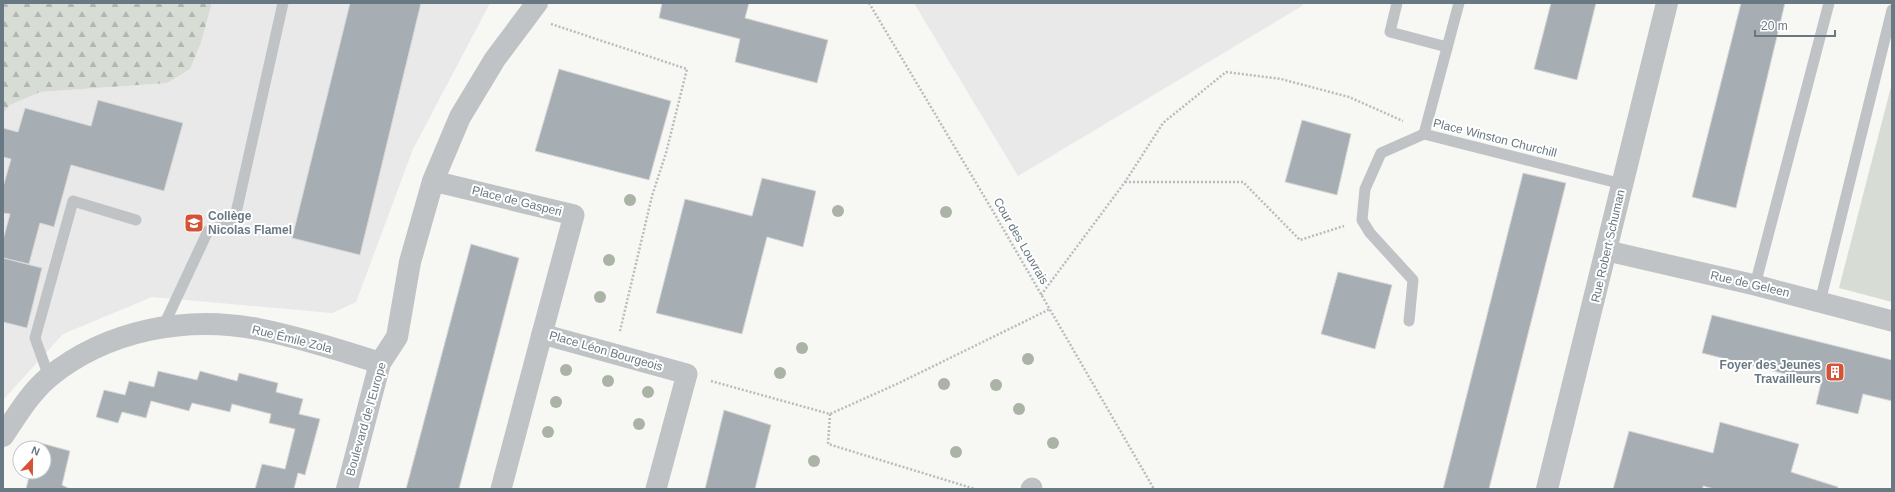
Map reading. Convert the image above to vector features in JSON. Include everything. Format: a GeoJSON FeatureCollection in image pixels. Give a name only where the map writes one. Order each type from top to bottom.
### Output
{"type":"FeatureCollection","features":[{"type":"Feature","properties":{"kind":"street","name":"Rue Robert Schuman"},"geometry":{"type":"LineString","coordinates":[[1547,489],[1608,250],[1622,184],[1667,3]]}},
{"type":"Feature","properties":{"kind":"street","name":"Boulevard de l'Europe"},"geometry":{"type":"LineString","coordinates":[[347,489],[380,363],[397,337],[410,262],[433,181],[460,117],[494,59],[531,10]]}},
{"type":"Feature","properties":{"kind":"street","name":"Place de Gasperi"},"geometry":{"type":"LineString","coordinates":[[433,181],[574,215],[542,334]]}},
{"type":"Feature","properties":{"kind":"street","name":"Rue de Geleen"},"geometry":{"type":"LineString","coordinates":[[1608,250],[1754,285],[1892,321]]}},
{"type":"Feature","properties":{"kind":"street","name":"Rue Émile Zola"},"geometry":{"type":"LineString","coordinates":[[3,436],[27,401],[49,377],[84,352],[122,336],[163,327],[214,324],[257,329],[380,363]]}},
{"type":"Feature","properties":{"kind":"street","name":"Place Léon Bourgeois"},"geometry":{"type":"LineString","coordinates":[[501,489],[542,334],[687,374]]}},
{"type":"Feature","properties":{"kind":"street"},"geometry":{"type":"LineString","coordinates":[[656,489],[687,374]]}},
{"type":"Feature","properties":{"kind":"lane"},"geometry":{"type":"LineString","coordinates":[[163,327],[208,230],[234,222],[283,3]]}},
{"type":"Feature","properties":{"kind":"lane"},"geometry":{"type":"LineString","coordinates":[[1397,3],[1390,32],[1447,47]]}},
{"type":"Feature","properties":{"kind":"lane","name":"Place Winston Churchill"},"geometry":{"type":"LineString","coordinates":[[1459,3],[1425,132],[1622,184]]}},
{"type":"Feature","properties":{"kind":"lane"},"geometry":{"type":"LineString","coordinates":[[1754,285],[1830,3]]}},
{"type":"Feature","properties":{"kind":"lane"},"geometry":{"type":"LineString","coordinates":[[1820,302],[1892,10]]}},
{"type":"Feature","properties":{"kind":"lane"},"geometry":{"type":"LineString","coordinates":[[1409,321],[1413,280],[1370,233],[1362,220],[1365,189],[1381,153],[1425,132]]}},
{"type":"Feature","properties":{"kind":"lane"},"geometry":{"type":"LineString","coordinates":[[49,377],[35,338],[73,201],[136,220]]}},
{"type":"Feature","properties":{"kind":"path","name":"Cour des Louvrais"},"geometry":{"type":"LineString","coordinates":[[869,3],[1050,309],[1154,489]]}},
{"type":"Feature","properties":{"kind":"path"},"geometry":{"type":"LineString","coordinates":[[531,10],[688,69],[666,153],[652,196],[614,354]]}},
{"type":"Feature","properties":{"kind":"path"},"geometry":{"type":"LineString","coordinates":[[1041,294],[1125,182],[1164,123],[1226,72],[1281,79],[1349,97],[1425,132]]}},
{"type":"Feature","properties":{"kind":"path"},"geometry":{"type":"LineString","coordinates":[[1125,182],[1243,182],[1300,240],[1362,220]]}},
{"type":"Feature","properties":{"kind":"path"},"geometry":{"type":"LineString","coordinates":[[687,374],[830,414],[899,383],[1050,309]]}},
{"type":"Feature","properties":{"kind":"path"},"geometry":{"type":"LineString","coordinates":[[830,414],[828,444],[975,489]]}},
{"type":"Feature","properties":{"kind":"shaded area","name":"Collège Nicolas Flamel"},"geometry":{"type":"Polygon","coordinates":[[[212,3],[490,3],[413,149],[356,302],[332,313],[152,297],[63,334],[3,400],[3,113],[10,105],[40,92],[167,83],[201,42],[212,3]]]}},
{"type":"Feature","properties":{"kind":"shaded area"},"geometry":{"type":"Polygon","coordinates":[[[914,3],[1303,3],[1302,6],[1018,176],[914,3]]]}},
{"type":"Feature","properties":{"kind":"green space"},"geometry":{"type":"Polygon","coordinates":[[[3,3],[212,3],[201,42],[190,69],[167,83],[40,92],[10,105],[3,113],[3,3]]]}},
{"type":"Feature","properties":{"kind":"green space"},"geometry":{"type":"Polygon","coordinates":[[[1892,83],[1892,302],[1839,288],[1892,83]]]}},
{"type":"Feature","properties":{"kind":"building"},"geometry":{"type":"Polygon","coordinates":[[[350,3],[421,3],[360,255],[292,238],[350,3]]]}},
{"type":"Feature","properties":{"kind":"building"},"geometry":{"type":"Polygon","coordinates":[[[662,3],[749,3],[745,18],[828,40],[817,83],[735,62],[740,39],[659,18],[662,3]]]}},
{"type":"Feature","properties":{"kind":"building"},"geometry":{"type":"Polygon","coordinates":[[[1551,3],[1596,3],[1577,80],[1534,69],[1551,3]]]}},
{"type":"Feature","properties":{"kind":"building"},"geometry":{"type":"Polygon","coordinates":[[[1741,3],[1785,3],[1736,208],[1692,197],[1741,3]]]}},
{"type":"Feature","properties":{"kind":"building"},"geometry":{"type":"Polygon","coordinates":[[[559,69],[671,101],[649,180],[535,151],[559,69]]]}},
{"type":"Feature","properties":{"kind":"building"},"geometry":{"type":"Polygon","coordinates":[[[98,100],[183,123],[164,191],[71,165],[54,227],[40,223],[29,264],[3,258],[3,240],[10,214],[3,213],[3,187],[11,159],[3,157],[3,128],[18,132],[25,108],[91,126],[98,100]]]}},
{"type":"Feature","properties":{"kind":"building"},"geometry":{"type":"Polygon","coordinates":[[[1302,120],[1351,134],[1337,195],[1285,182],[1302,120]]]}},
{"type":"Feature","properties":{"kind":"building"},"geometry":{"type":"Polygon","coordinates":[[[1523,173],[1566,183],[1489,489],[1443,489],[1523,173]]]}},
{"type":"Feature","properties":{"kind":"building"},"geometry":{"type":"Polygon","coordinates":[[[762,178],[816,191],[803,247],[767,237],[742,334],[656,313],[685,199],[752,216],[762,178]]]}},
{"type":"Feature","properties":{"kind":"building"},"geometry":{"type":"Polygon","coordinates":[[[471,244],[519,258],[459,489],[406,489],[471,244]]]}},
{"type":"Feature","properties":{"kind":"building"},"geometry":{"type":"Polygon","coordinates":[[[3,258],[42,268],[27,328],[3,322],[3,258]]]}},
{"type":"Feature","properties":{"kind":"building"},"geometry":{"type":"Polygon","coordinates":[[[1338,272],[1392,285],[1375,349],[1321,334],[1338,272]]]}},
{"type":"Feature","properties":{"kind":"building","name":"Foyer des Jeunes Travailleurs"},"geometry":{"type":"Polygon","coordinates":[[[1712,315],[1892,360],[1892,401],[1863,394],[1858,414],[1816,404],[1821,383],[1702,353],[1712,315]]]}},
{"type":"Feature","properties":{"kind":"building"},"geometry":{"type":"Polygon","coordinates":[[[158,371],[197,380],[200,371],[237,381],[239,373],[278,383],[276,392],[303,399],[299,414],[320,419],[305,475],[298,473],[294,489],[255,489],[262,464],[285,469],[295,429],[269,423],[271,414],[232,404],[230,412],[192,403],[189,411],[151,401],[146,418],[122,412],[118,423],[96,417],[104,390],[125,395],[129,381],[154,387],[158,371]]]}},
{"type":"Feature","properties":{"kind":"building"},"geometry":{"type":"Polygon","coordinates":[[[724,410],[771,425],[755,489],[705,489],[724,410]]]}},
{"type":"Feature","properties":{"kind":"building"},"geometry":{"type":"Polygon","coordinates":[[[1720,422],[1799,444],[1791,472],[1838,487],[1837,489],[1714,489],[1703,486],[1703,489],[1613,489],[1629,431],[1713,453],[1720,422]]]}},
{"type":"Feature","properties":{"kind":"building"},"geometry":{"type":"Polygon","coordinates":[[[52,446],[70,451],[62,485],[70,489],[26,489],[28,480],[52,480],[52,446]]]}},
{"type":"Feature","properties":{"kind":"place","name":"Collège Nicolas Flamel"},"geometry":{"type":"Point","coordinates":[194,223]}},
{"type":"Feature","properties":{"kind":"place","name":"Foyer des Jeunes Travailleurs"},"geometry":{"type":"Point","coordinates":[1835,372]}}]}
